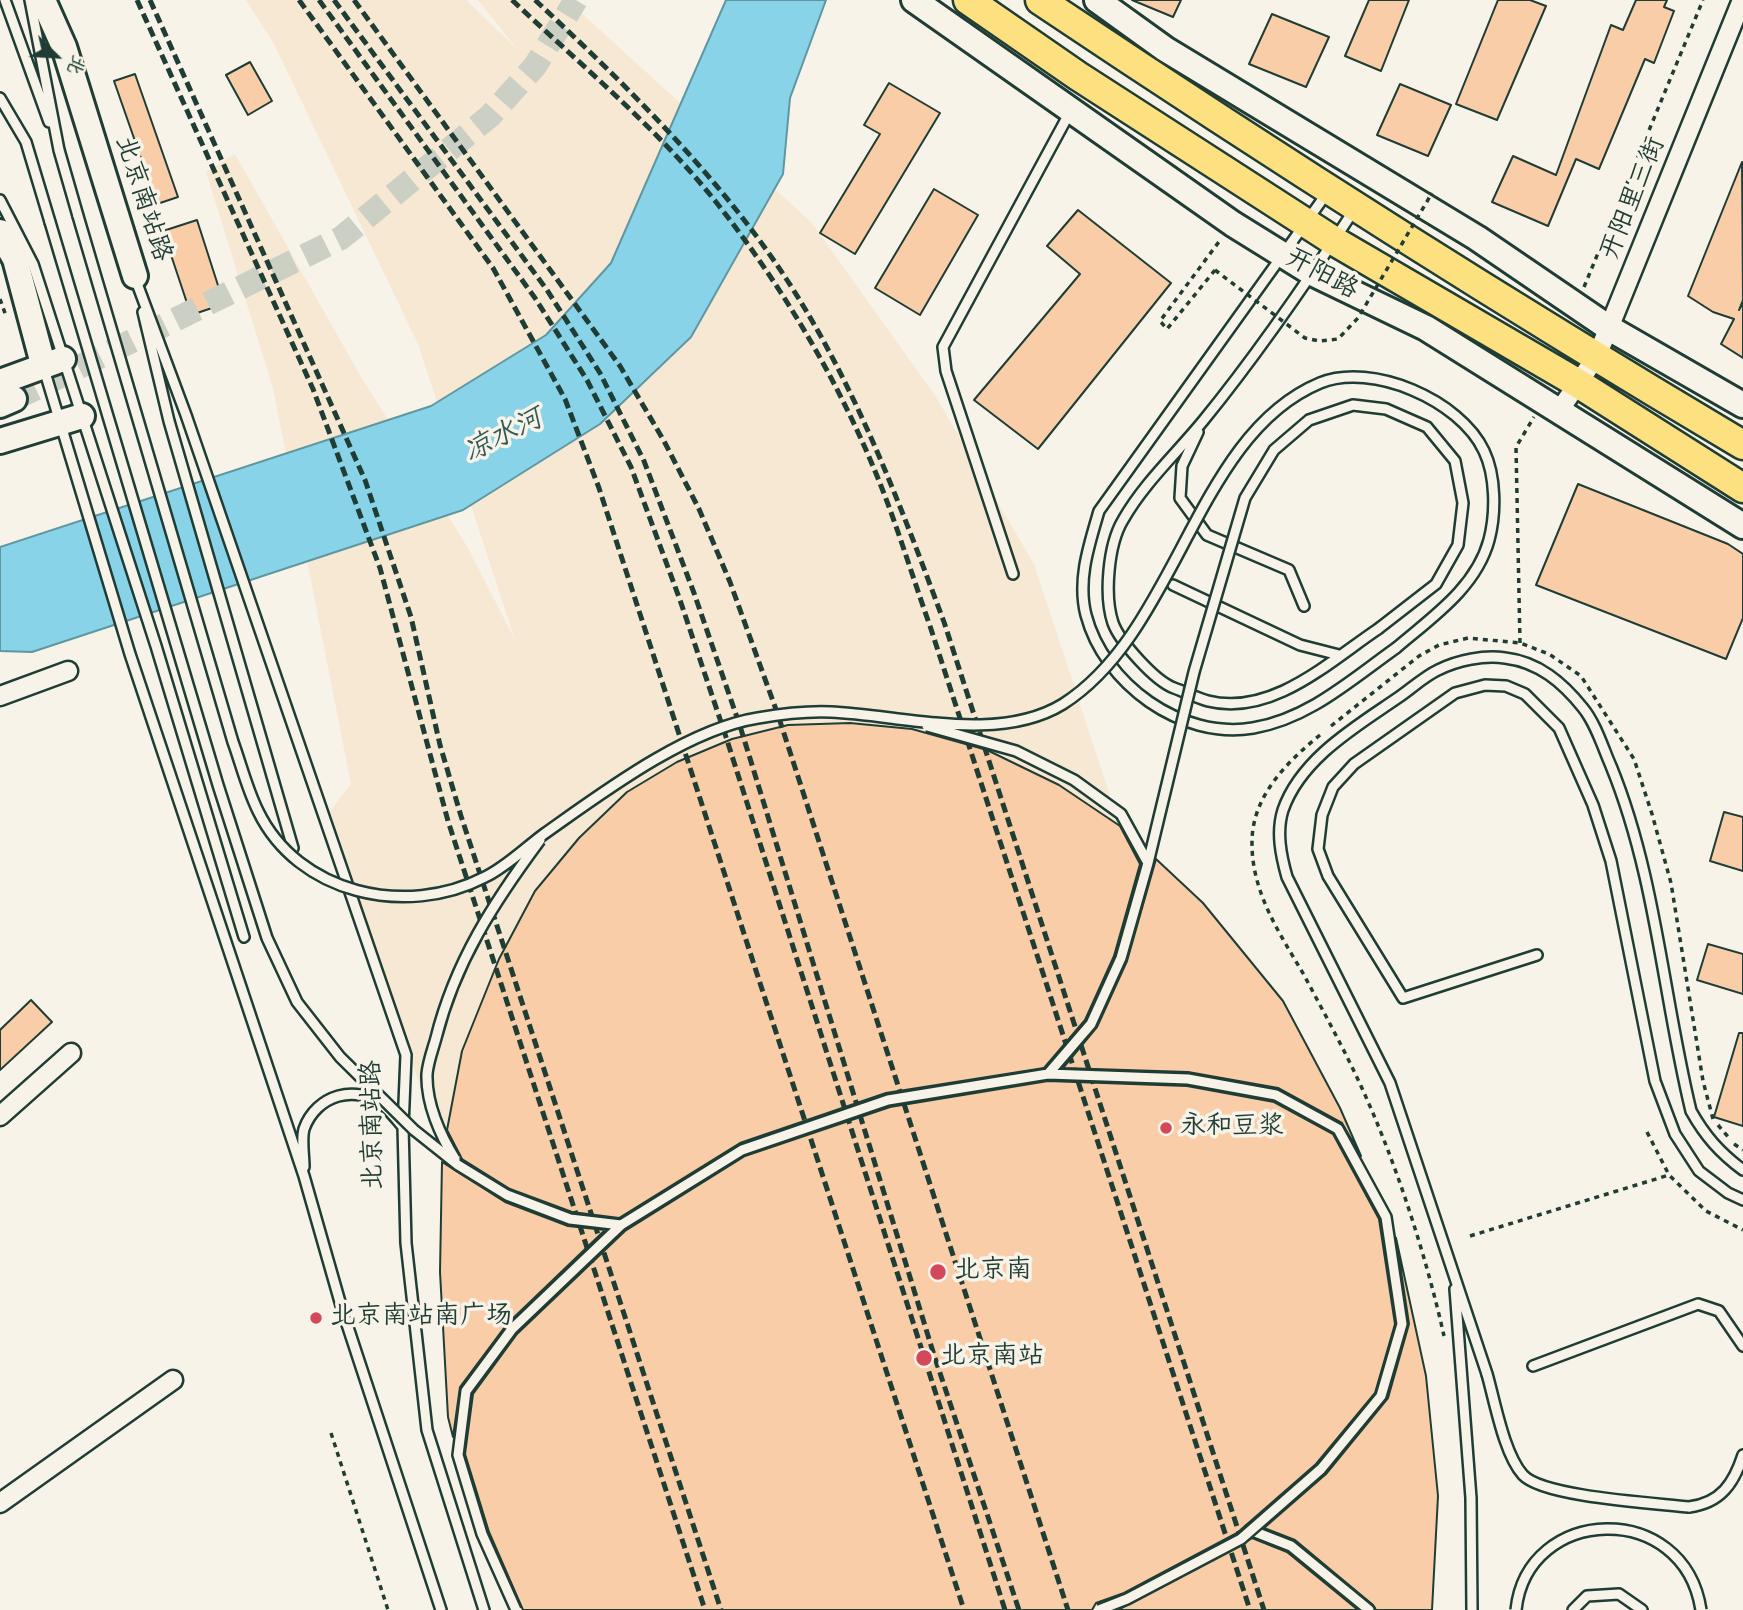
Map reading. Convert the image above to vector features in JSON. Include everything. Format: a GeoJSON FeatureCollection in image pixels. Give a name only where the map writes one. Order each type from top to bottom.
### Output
{"type":"FeatureCollection","features":[{"type":"Feature","properties":{"kind":"main road","name":"开阳路"},"geometry":{"type":"LineString","coordinates":[[968,0],[1078,76],[1334,241],[1579,384],[1743,488]]}},
{"type":"Feature","properties":{"kind":"main road"},"geometry":{"type":"LineString","coordinates":[[1040,0],[1328,191],[1596,358],[1743,445]]}},
{"type":"Feature","properties":{"kind":"street","name":"北京南站路"},"geometry":{"type":"LineString","coordinates":[[43,0],[64,47],[135,276]]}},
{"type":"Feature","properties":{"kind":"street","name":"开阳路"},"geometry":{"type":"LineString","coordinates":[[914,0],[1233,224],[1312,274],[1426,328],[1548,411],[1743,526]]}},
{"type":"Feature","properties":{"kind":"street"},"geometry":{"type":"LineString","coordinates":[[1097,0],[1177,56],[1478,238],[1609,328],[1743,405]]}},
{"type":"Feature","properties":{"kind":"street","name":"开阳里三街"},"geometry":{"type":"LineString","coordinates":[[1548,411],[1579,384],[1596,358],[1742,0]]}},
{"type":"Feature","properties":{"kind":"street"},"geometry":{"type":"LineString","coordinates":[[0,232],[15,259],[53,361],[5,395]]}},
{"type":"Feature","properties":{"kind":"street"},"geometry":{"type":"LineString","coordinates":[[0,442],[71,420]]}},
{"type":"Feature","properties":{"kind":"street"},"geometry":{"type":"LineString","coordinates":[[0,696],[68,671]]}},
{"type":"Feature","properties":{"kind":"street"},"geometry":{"type":"LineString","coordinates":[[0,1116],[71,1053]]}},
{"type":"Feature","properties":{"kind":"street"},"geometry":{"type":"LineString","coordinates":[[0,1503],[173,1380]]}},
{"type":"Feature","properties":{"kind":"lane"},"geometry":{"type":"LineString","coordinates":[[5,0],[59,150],[233,742],[259,813],[290,855],[318,876],[341,887],[383,897],[436,895],[486,877],[618,782],[683,744],[754,718],[826,712],[956,724],[1015,722],[1061,705],[1097,675],[1133,634],[1244,441],[1281,404],[1324,381],[1372,376],[1412,389],[1456,417],[1484,451],[1495,500],[1489,544],[1461,593],[1396,649],[1300,715],[1251,729],[1209,729],[1166,712],[1132,689],[1101,655],[1086,614],[1084,565],[1099,511],[1328,191]]}},
{"type":"Feature","properties":{"kind":"lane"},"geometry":{"type":"LineString","coordinates":[[30,0],[59,150]]}},
{"type":"Feature","properties":{"kind":"lane"},"geometry":{"type":"LineString","coordinates":[[0,98],[26,142],[267,938],[298,1002],[340,1057],[414,1130],[458,1165],[507,1195],[570,1219],[621,1225]]}},
{"type":"Feature","properties":{"kind":"lane"},"geometry":{"type":"LineString","coordinates":[[1013,574],[946,371],[943,347],[1071,110]]}},
{"type":"Feature","properties":{"kind":"lane"},"geometry":{"type":"LineString","coordinates":[[0,200],[33,264],[53,361],[71,420],[69,456],[130,654],[304,1176],[342,1309],[441,1610]]}},
{"type":"Feature","properties":{"kind":"lane"},"geometry":{"type":"LineString","coordinates":[[1048,1074],[1091,1024],[1121,958],[1148,863],[1194,672],[1245,498],[1274,450],[1309,420],[1353,405],[1386,408],[1427,427],[1455,461],[1463,503],[1458,545],[1436,584],[1378,629],[1288,689],[1251,702],[1210,701],[1166,685],[1140,661],[1113,624],[1107,575],[1122,522],[1156,475],[1203,420],[1312,274],[1355,208]]}},
{"type":"Feature","properties":{"kind":"lane"},"geometry":{"type":"LineString","coordinates":[[135,276],[169,421],[293,848]]}},
{"type":"Feature","properties":{"kind":"lane","name":"北京南站路"},"geometry":{"type":"LineString","coordinates":[[135,276],[186,415],[406,1055],[403,1127],[406,1243],[427,1430],[484,1610]]}},
{"type":"Feature","properties":{"kind":"lane"},"geometry":{"type":"LineString","coordinates":[[53,361],[71,420],[92,449],[156,646],[244,937]]}},
{"type":"Feature","properties":{"kind":"lane"},"geometry":{"type":"LineString","coordinates":[[1203,420],[1182,466],[1180,498],[1207,535],[1289,570],[1304,606]]}},
{"type":"Feature","properties":{"kind":"lane"},"geometry":{"type":"LineString","coordinates":[[1173,585],[1300,645],[1339,655]]}},
{"type":"Feature","properties":{"kind":"lane"},"geometry":{"type":"LineString","coordinates":[[1743,1170],[1722,1154],[1705,1135],[1691,1111],[1644,865],[1626,804],[1586,711],[1547,673],[1528,663],[1486,657],[1438,670],[1342,736],[1303,775],[1283,810],[1279,852],[1287,877],[1390,1083],[1511,1452],[1524,1475],[1548,1489],[1689,1507],[1713,1501],[1725,1491],[1736,1477],[1743,1455]]}},
{"type":"Feature","properties":{"kind":"lane"},"geometry":{"type":"LineString","coordinates":[[1537,955],[1403,998],[1328,876],[1318,849],[1322,815],[1333,787],[1354,764],[1455,693],[1485,685],[1506,686],[1525,694],[1559,728],[1575,758],[1611,861],[1655,1081],[1675,1134],[1699,1171],[1728,1193],[1743,1200]]}},
{"type":"Feature","properties":{"kind":"lane"},"geometry":{"type":"LineString","coordinates":[[901,719],[1016,751],[1074,780],[1121,814],[1148,863]]}},
{"type":"Feature","properties":{"kind":"lane"},"geometry":{"type":"LineString","coordinates":[[458,1165],[438,1133],[427,1074],[444,1005],[469,945],[495,901],[545,833]]}},
{"type":"Feature","properties":{"kind":"lane"},"geometry":{"type":"LineString","coordinates":[[516,1610],[482,1534],[458,1455],[466,1391],[512,1329],[621,1225],[742,1150],[888,1100],[1048,1074],[1188,1079],[1276,1095],[1338,1129],[1386,1217],[1402,1324],[1381,1396],[1321,1469],[1241,1539],[1150,1587],[1099,1610]]}},
{"type":"Feature","properties":{"kind":"lane"},"geometry":{"type":"LineString","coordinates":[[304,1176],[303,1131],[312,1112],[326,1099],[346,1094],[365,1097],[383,1105],[403,1127]]}},
{"type":"Feature","properties":{"kind":"lane"},"geometry":{"type":"LineString","coordinates":[[1454,1273],[1471,1498],[1472,1610]]}},
{"type":"Feature","properties":{"kind":"lane"},"geometry":{"type":"LineString","coordinates":[[1533,1366],[1698,1304],[1719,1311],[1743,1346]]}},
{"type":"Feature","properties":{"kind":"lane"},"geometry":{"type":"LineString","coordinates":[[1516,1610],[1528,1573],[1552,1546],[1579,1532],[1611,1529],[1646,1534],[1677,1554],[1698,1588],[1701,1610]]}},
{"type":"Feature","properties":{"kind":"lane"},"geometry":{"type":"LineString","coordinates":[[1250,1530],[1291,1546],[1369,1610]]}},
{"type":"Feature","properties":{"kind":"lane"},"geometry":{"type":"LineString","coordinates":[[1573,1610],[1587,1596],[1619,1594],[1642,1610]]}},
{"type":"Feature","properties":{"kind":"path"},"geometry":{"type":"LineString","coordinates":[[1573,283],[1583,290],[1703,0]]}},
{"type":"Feature","properties":{"kind":"path"},"geometry":{"type":"LineString","coordinates":[[1233,224],[1160,321],[1167,329],[1215,270],[1305,338],[1319,341],[1338,339],[1358,318],[1432,193]]}},
{"type":"Feature","properties":{"kind":"path"},"geometry":{"type":"LineString","coordinates":[[1445,1347],[1411,1220],[1361,1086],[1261,896],[1253,868],[1252,840],[1265,797],[1291,759],[1419,656],[1439,645],[1468,638],[1520,643],[1516,447],[1548,411]]}},
{"type":"Feature","properties":{"kind":"path"},"geometry":{"type":"LineString","coordinates":[[1647,1132],[1669,1175],[1706,1211],[1743,1230]]}},
{"type":"Feature","properties":{"kind":"path"},"geometry":{"type":"LineString","coordinates":[[1470,1236],[1669,1175]]}},
{"type":"Feature","properties":{"kind":"path"},"geometry":{"type":"LineString","coordinates":[[331,1433],[388,1610]]}},
{"type":"Feature","properties":{"kind":"shaded area"},"geometry":{"type":"Polygon","coordinates":[[[246,0],[466,0],[517,49],[478,0],[567,0],[812,223],[936,397],[1034,564],[1377,1610],[592,1610],[330,811],[351,784],[273,388],[206,172],[235,154],[360,375],[468,548],[515,640],[418,344],[274,44],[246,0]]]}},
{"type":"Feature","properties":{"kind":"water","name":"凉水河"},"geometry":{"type":"Polygon","coordinates":[[[726,0],[826,0],[790,98],[783,174],[691,337],[600,424],[463,510],[32,652],[0,651],[0,547],[431,406],[546,335],[611,263],[726,0]]]}},
{"type":"Feature","properties":{"kind":"building"},"geometry":{"type":"Polygon","coordinates":[[[1132,0],[1181,0],[1173,17],[1132,0]]]}},
{"type":"Feature","properties":{"kind":"building"},"geometry":{"type":"Polygon","coordinates":[[[1369,0],[1409,0],[1381,71],[1345,56],[1369,0]]]}},
{"type":"Feature","properties":{"kind":"building"},"geometry":{"type":"Polygon","coordinates":[[[1498,0],[1530,0],[1546,6],[1497,120],[1456,104],[1498,0]]]}},
{"type":"Feature","properties":{"kind":"building"},"geometry":{"type":"Polygon","coordinates":[[[1636,0],[1667,0],[1664,7],[1674,11],[1654,63],[1645,59],[1599,169],[1576,159],[1548,226],[1492,202],[1513,156],[1556,175],[1611,25],[1623,30],[1636,0]]]}},
{"type":"Feature","properties":{"kind":"building"},"geometry":{"type":"Polygon","coordinates":[[[1272,14],[1329,37],[1306,87],[1249,64],[1272,14]]]}},
{"type":"Feature","properties":{"kind":"building"},"geometry":{"type":"Polygon","coordinates":[[[250,62],[272,101],[248,115],[226,75],[250,62]]]}},
{"type":"Feature","properties":{"kind":"building"},"geometry":{"type":"Polygon","coordinates":[[[135,74],[178,197],[157,204],[114,81],[135,74]]]}},
{"type":"Feature","properties":{"kind":"building"},"geometry":{"type":"Polygon","coordinates":[[[889,83],[940,113],[855,254],[820,233],[880,134],[864,125],[889,83]]]}},
{"type":"Feature","properties":{"kind":"building"},"geometry":{"type":"Polygon","coordinates":[[[1400,84],[1451,105],[1428,156],[1377,135],[1400,84]]]}},
{"type":"Feature","properties":{"kind":"building"},"geometry":{"type":"Polygon","coordinates":[[[1742,162],[1743,300],[1739,310],[1743,303],[1743,358],[1721,344],[1734,319],[1713,312],[1688,296],[1742,162]]]}},
{"type":"Feature","properties":{"kind":"building"},"geometry":{"type":"Polygon","coordinates":[[[934,189],[978,215],[920,315],[875,288],[934,189]]]}},
{"type":"Feature","properties":{"kind":"building"},"geometry":{"type":"Polygon","coordinates":[[[1078,210],[1171,283],[1038,449],[974,400],[1080,274],[1047,246],[1078,210]]]}},
{"type":"Feature","properties":{"kind":"building"},"geometry":{"type":"Polygon","coordinates":[[[197,220],[224,304],[191,315],[163,231],[197,220]]]}},
{"type":"Feature","properties":{"kind":"building"},"geometry":{"type":"Polygon","coordinates":[[[1578,484],[1728,544],[1743,554],[1743,618],[1726,659],[1536,585],[1578,484]]]}},
{"type":"Feature","properties":{"kind":"building"},"geometry":{"type":"Polygon","coordinates":[[[850,723],[912,729],[987,750],[1059,785],[1120,826],[1140,864],[1114,956],[1085,1020],[1044,1068],[886,1093],[740,1143],[619,1218],[572,1212],[510,1189],[462,1159],[447,1130],[462,1051],[499,959],[535,891],[579,838],[627,792],[677,762],[732,739],[788,725],[850,723]]]}},
{"type":"Feature","properties":{"kind":"building"},"geometry":{"type":"Polygon","coordinates":[[[1724,812],[1743,817],[1743,871],[1710,861],[1724,812]]]}},
{"type":"Feature","properties":{"kind":"building"},"geometry":{"type":"Polygon","coordinates":[[[1156,859],[1203,903],[1283,1001],[1340,1108],[1361,1156],[1342,1123],[1278,1088],[1188,1072],[1063,1068],[1097,1027],[1127,961],[1156,859]]]}},
{"type":"Feature","properties":{"kind":"building"},"geometry":{"type":"Polygon","coordinates":[[[1708,944],[1743,954],[1743,994],[1697,980],[1708,944]]]}},
{"type":"Feature","properties":{"kind":"building"},"geometry":{"type":"Polygon","coordinates":[[[31,1000],[52,1022],[0,1070],[0,1030],[31,1000]]]}},
{"type":"Feature","properties":{"kind":"building"},"geometry":{"type":"Polygon","coordinates":[[[1739,1033],[1743,1033],[1743,1126],[1714,1117],[1739,1033]]]}},
{"type":"Feature","properties":{"kind":"building"},"geometry":{"type":"Polygon","coordinates":[[[1048,1081],[1187,1086],[1274,1102],[1333,1134],[1379,1219],[1395,1324],[1375,1393],[1316,1464],[1237,1533],[1124,1593],[1096,1603],[1092,1610],[523,1610],[489,1532],[465,1454],[473,1394],[517,1334],[625,1231],[745,1156],[890,1107],[1048,1081]]]}},
{"type":"Feature","properties":{"kind":"building"},"geometry":{"type":"Polygon","coordinates":[[[442,1162],[505,1202],[568,1226],[605,1230],[507,1324],[460,1387],[453,1437],[448,1417],[440,1272],[442,1162]]]}},
{"type":"Feature","properties":{"kind":"building"},"geometry":{"type":"Polygon","coordinates":[[[1396,1238],[1426,1376],[1438,1496],[1432,1610],[1376,1610],[1295,1540],[1264,1528],[1326,1474],[1388,1398],[1409,1324],[1396,1238]]]}},
{"type":"Feature","properties":{"kind":"building"},"geometry":{"type":"Polygon","coordinates":[[[1252,1538],[1287,1552],[1358,1610],[1118,1610],[1252,1538]]]}},
{"type":"Feature","properties":{"kind":"tunnel"},"geometry":{"type":"LineString","coordinates":[[14,399],[341,238],[490,116],[535,66],[576,0]]}},
{"type":"Feature","properties":{"kind":"railway"},"geometry":{"type":"LineString","coordinates":[[137,0],[313,389],[380,568],[448,821],[705,1610]]}},
{"type":"Feature","properties":{"kind":"railway"},"geometry":{"type":"LineString","coordinates":[[150,0],[365,480],[411,617],[440,745],[461,816],[721,1610]]}},
{"type":"Feature","properties":{"kind":"railway"},"geometry":{"type":"LineString","coordinates":[[299,0],[493,268],[565,399],[599,488],[964,1610]]}},
{"type":"Feature","properties":{"kind":"railway"},"geometry":{"type":"LineString","coordinates":[[319,0],[535,298],[587,380],[631,467],[725,734],[1005,1610]]}},
{"type":"Feature","properties":{"kind":"railway"},"geometry":{"type":"LineString","coordinates":[[334,0],[547,290],[600,373],[644,461],[740,726],[934,1355],[1019,1610]]}},
{"type":"Feature","properties":{"kind":"railway"},"geometry":{"type":"LineString","coordinates":[[354,0],[620,366],[664,441],[699,509],[730,582],[778,715],[1068,1610]]}},
{"type":"Feature","properties":{"kind":"railway"},"geometry":{"type":"LineString","coordinates":[[512,0],[644,123],[716,202],[788,304],[850,414],[889,508],[930,626],[1250,1610]]}},
{"type":"Feature","properties":{"kind":"railway"},"geometry":{"type":"LineString","coordinates":[[535,0],[669,132],[732,204],[761,242],[812,320],[875,447],[944,622],[1264,1610]]}},
{"type":"Feature","properties":{"kind":"place","name":"永和豆浆"},"geometry":{"type":"Point","coordinates":[1166,1128]}},
{"type":"Feature","properties":{"kind":"place","name":"北京南"},"geometry":{"type":"Point","coordinates":[938,1272]}},
{"type":"Feature","properties":{"kind":"place","name":"北京南站南广场"},"geometry":{"type":"Point","coordinates":[316,1318]}},
{"type":"Feature","properties":{"kind":"place","name":"北京南站"},"geometry":{"type":"Point","coordinates":[924,1358]}}]}
